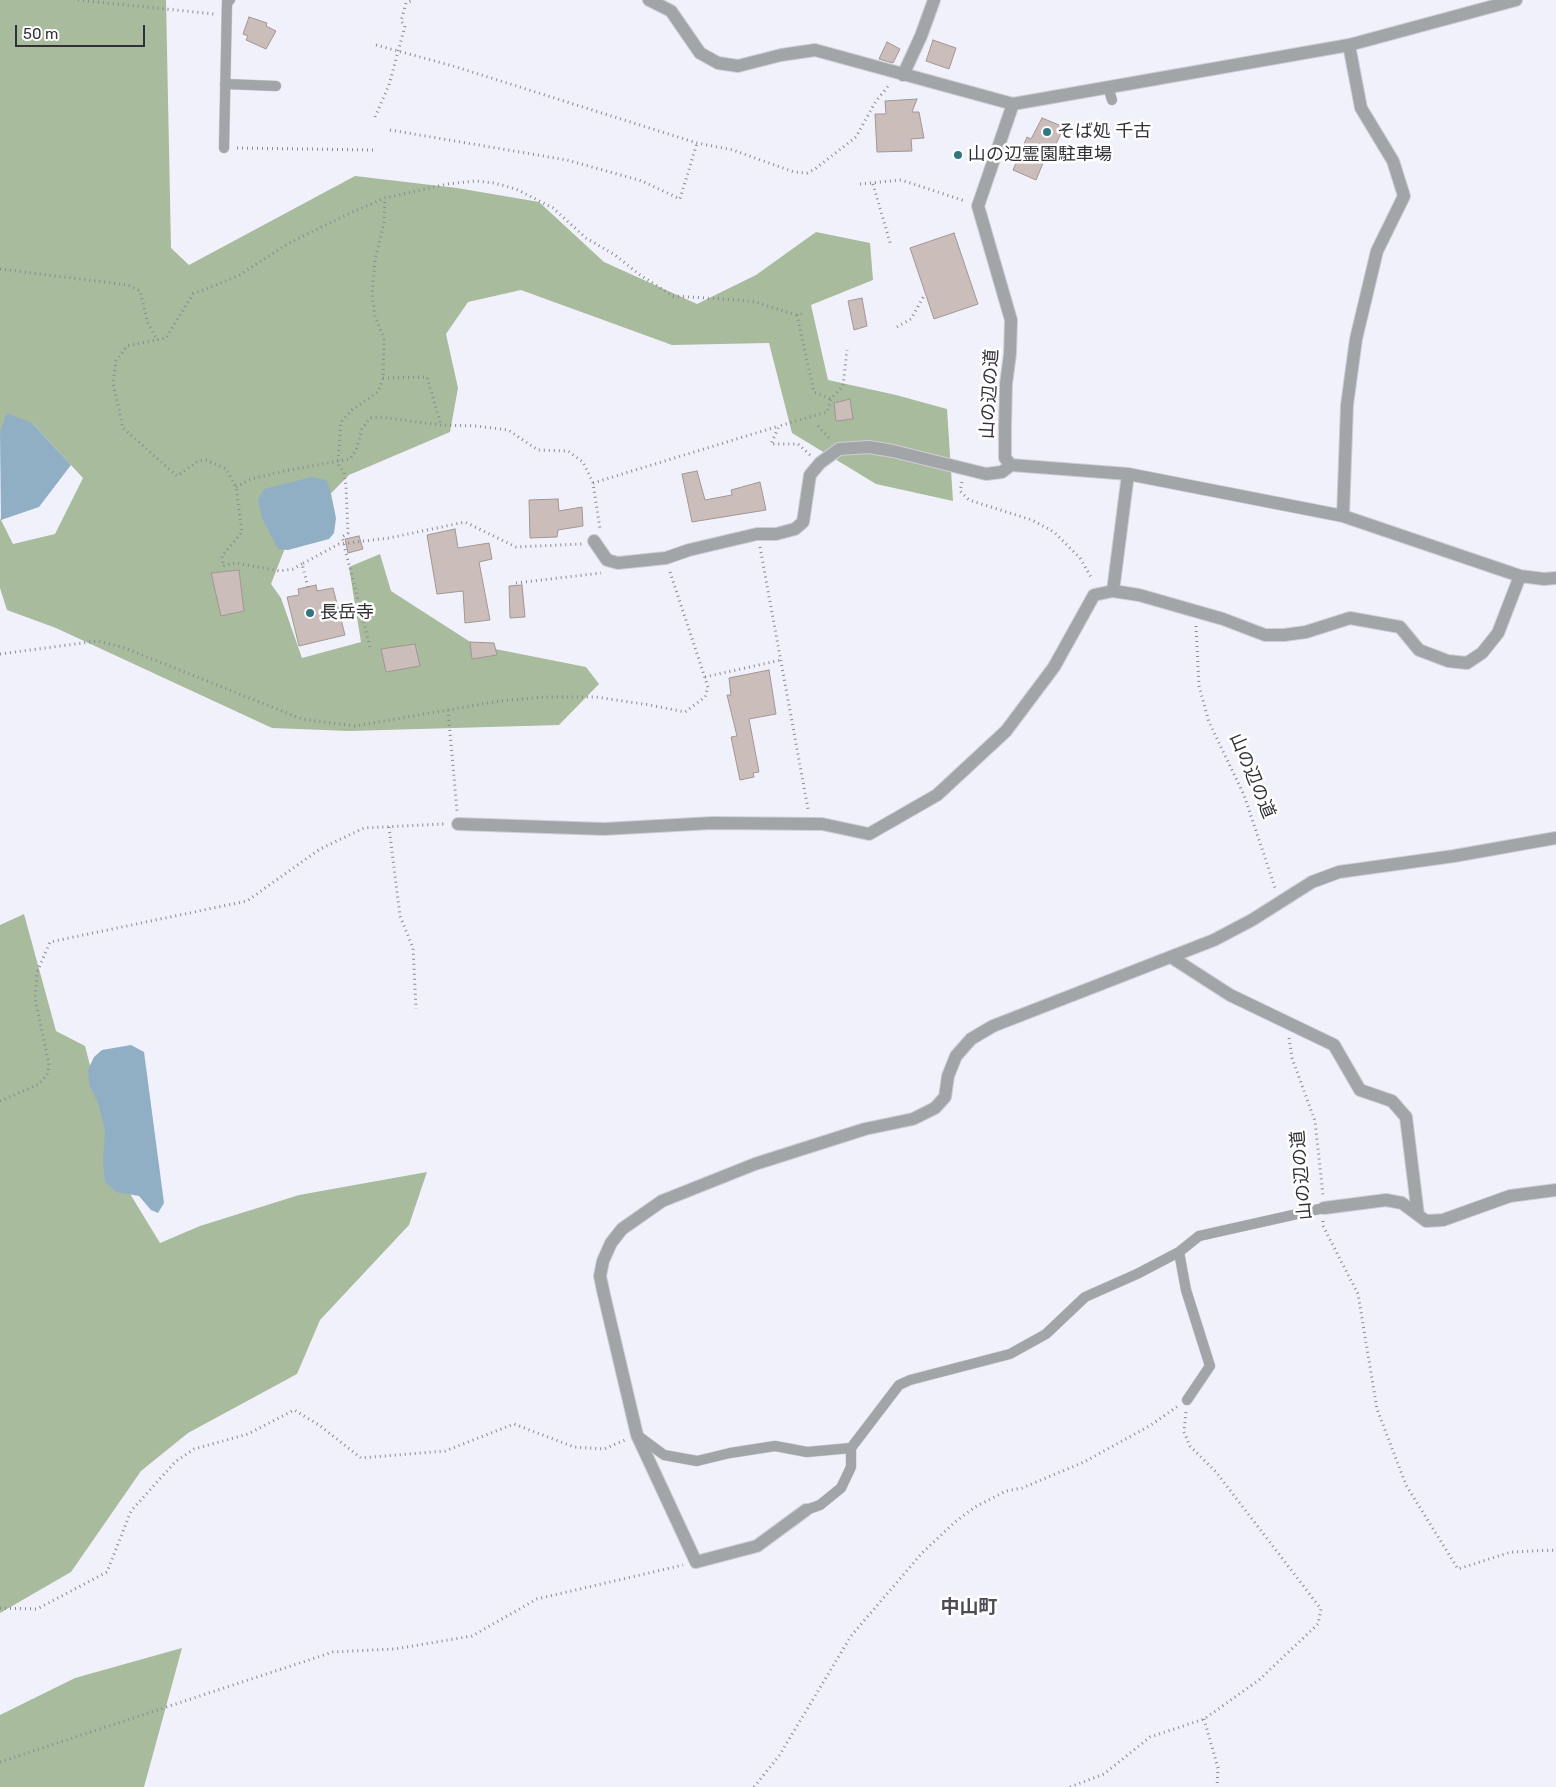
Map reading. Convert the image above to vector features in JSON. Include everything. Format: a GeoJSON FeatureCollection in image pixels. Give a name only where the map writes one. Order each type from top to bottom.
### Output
{"type":"FeatureCollection","features":[{"type":"Feature","properties":{"kind":"street"},"geometry":{"type":"LineString","coordinates":[[649,0],[671,11],[700,53],[718,63],[738,66],[781,55],[815,50],[1013,104],[1110,93],[1349,45],[1516,0]]}},
{"type":"Feature","properties":{"kind":"street"},"geometry":{"type":"LineString","coordinates":[[903,75],[921,36],[934,0]]}},
{"type":"Feature","properties":{"kind":"street"},"geometry":{"type":"LineString","coordinates":[[1343,516],[1347,405],[1356,339],[1377,251],[1404,196],[1393,161],[1362,108],[1349,45]]}},
{"type":"Feature","properties":{"kind":"street"},"geometry":{"type":"LineString","coordinates":[[978,206],[1013,104]]}},
{"type":"Feature","properties":{"kind":"street","name":"山の辺の道"},"geometry":{"type":"LineString","coordinates":[[978,206],[1011,320],[1010,354],[1006,384],[1005,434],[1005,458],[1011,465]]}},
{"type":"Feature","properties":{"kind":"street"},"geometry":{"type":"LineString","coordinates":[[594,541],[608,560],[618,564],[666,558],[689,550],[757,534],[776,534],[794,529],[803,522],[810,475],[820,464],[839,449],[869,447],[986,474],[1002,472],[1011,465],[1128,474],[1343,516],[1520,576],[1544,579],[1556,578]]}},
{"type":"Feature","properties":{"kind":"street"},"geometry":{"type":"LineString","coordinates":[[1113,591],[1128,474]]}},
{"type":"Feature","properties":{"kind":"street"},"geometry":{"type":"LineString","coordinates":[[458,824],[604,829],[712,824],[822,824],[869,834],[937,795],[1006,730],[1054,667],[1094,595],[1113,591],[1193,610],[1265,635],[1306,632],[1350,618],[1400,627],[1418,650],[1448,661],[1467,663],[1482,653],[1498,633],[1520,576]]}},
{"type":"Feature","properties":{"kind":"street"},"geometry":{"type":"LineString","coordinates":[[806,1510],[757,1546],[696,1562],[637,1434],[600,1276],[603,1261],[611,1243],[622,1229],[662,1201],[755,1164],[865,1129],[913,1119],[935,1108],[945,1097],[948,1076],[956,1056],[972,1040],[993,1026],[1214,940],[1280,903],[1312,882],[1339,872],[1454,856],[1556,838]]}},
{"type":"Feature","properties":{"kind":"street"},"geometry":{"type":"LineString","coordinates":[[1171,957],[1230,995],[1334,1045],[1360,1090],[1392,1101],[1406,1117],[1418,1215]]}},
{"type":"Feature","properties":{"kind":"street"},"geometry":{"type":"LineString","coordinates":[[1324,1208],[1386,1200],[1402,1204],[1426,1221],[1443,1220],[1510,1196],[1556,1190]]}},
{"type":"Feature","properties":{"kind":"lane"},"geometry":{"type":"LineString","coordinates":[[224,148],[227,2],[230,0]]}},
{"type":"Feature","properties":{"kind":"lane"},"geometry":{"type":"LineString","coordinates":[[225,84],[276,86]]}},
{"type":"Feature","properties":{"kind":"lane"},"geometry":{"type":"LineString","coordinates":[[806,1510],[820,1505],[842,1488],[851,1467],[851,1448],[899,1385],[910,1380],[1010,1354],[1046,1334],[1085,1296],[1137,1274],[1179,1252],[1199,1236],[1324,1208]]}},
{"type":"Feature","properties":{"kind":"lane"},"geometry":{"type":"LineString","coordinates":[[1179,1252],[1186,1290],[1210,1366],[1187,1400]]}},
{"type":"Feature","properties":{"kind":"lane"},"geometry":{"type":"LineString","coordinates":[[637,1434],[664,1455],[697,1461],[730,1453],[775,1446],[807,1452],[851,1448]]}},
{"type":"Feature","properties":{"kind":"path"},"geometry":{"type":"LineString","coordinates":[[78,0],[227,15]]}},
{"type":"Feature","properties":{"kind":"path"},"geometry":{"type":"LineString","coordinates":[[375,117],[388,85],[406,26],[401,21],[406,3],[413,0]]}},
{"type":"Feature","properties":{"kind":"path"},"geometry":{"type":"LineString","coordinates":[[376,45],[398,50],[697,142],[733,150],[794,172],[806,173],[815,169],[856,137],[886,87],[892,80],[903,75]]}},
{"type":"Feature","properties":{"kind":"path"},"geometry":{"type":"LineString","coordinates":[[390,130],[567,160],[642,180],[680,199],[697,142]]}},
{"type":"Feature","properties":{"kind":"path"},"geometry":{"type":"LineString","coordinates":[[224,148],[373,150]]}},
{"type":"Feature","properties":{"kind":"path"},"geometry":{"type":"LineString","coordinates":[[236,486],[251,479],[350,459],[356,450],[362,429],[370,418],[380,417],[442,425],[508,430],[538,450],[568,451],[583,462],[593,483],[600,532],[594,541],[559,546],[516,547],[465,522],[389,538],[343,544],[293,569],[280,570],[235,563],[223,566],[222,556],[242,532],[236,486],[226,469],[206,460],[198,462],[177,476],[123,428],[113,383],[116,362],[127,346],[166,338],[193,294],[238,276],[289,243],[385,198],[447,184],[476,180],[516,189],[553,208],[586,238],[615,255],[648,281],[673,296],[755,302],[797,315],[805,313]]}},
{"type":"Feature","properties":{"kind":"path"},"geometry":{"type":"LineString","coordinates":[[860,184],[902,180],[978,206]]}},
{"type":"Feature","properties":{"kind":"path"},"geometry":{"type":"LineString","coordinates":[[873,184],[891,246]]}},
{"type":"Feature","properties":{"kind":"path"},"geometry":{"type":"LineString","coordinates":[[370,647],[343,544],[342,537],[348,533],[346,486],[344,472],[339,466],[338,460],[341,422],[352,410],[378,392],[382,378],[384,338],[375,316],[372,294],[375,260],[384,223],[385,198]]}},
{"type":"Feature","properties":{"kind":"path"},"geometry":{"type":"LineString","coordinates":[[0,269],[128,285],[140,291],[148,324],[157,339]]}},
{"type":"Feature","properties":{"kind":"path"},"geometry":{"type":"LineString","coordinates":[[897,327],[911,319],[925,294]]}},
{"type":"Feature","properties":{"kind":"path"},"geometry":{"type":"LineString","coordinates":[[797,315],[814,392],[830,400]]}},
{"type":"Feature","properties":{"kind":"path"},"geometry":{"type":"LineString","coordinates":[[593,483],[827,412],[830,400],[843,386],[847,350]]}},
{"type":"Feature","properties":{"kind":"path"},"geometry":{"type":"LineString","coordinates":[[382,378],[427,377],[442,425]]}},
{"type":"Feature","properties":{"kind":"path"},"geometry":{"type":"LineString","coordinates":[[780,426],[771,444],[798,444],[820,464]]}},
{"type":"Feature","properties":{"kind":"path"},"geometry":{"type":"LineString","coordinates":[[965,469],[960,491],[969,500],[1032,520],[1054,532],[1080,558],[1091,577]]}},
{"type":"Feature","properties":{"kind":"path"},"geometry":{"type":"LineString","coordinates":[[757,534],[810,824]]}},
{"type":"Feature","properties":{"kind":"path"},"geometry":{"type":"LineString","coordinates":[[0,654],[98,641],[122,647],[302,719],[355,726],[448,710],[544,697],[596,697],[650,704],[686,712],[704,697],[708,687],[666,558]]}},
{"type":"Feature","properties":{"kind":"path"},"geometry":{"type":"LineString","coordinates":[[302,564],[308,586]]}},
{"type":"Feature","properties":{"kind":"path"},"geometry":{"type":"LineString","coordinates":[[516,583],[608,572],[618,564]]}},
{"type":"Feature","properties":{"kind":"path","name":"山の辺の道"},"geometry":{"type":"LineString","coordinates":[[1193,610],[1199,686],[1209,722],[1244,795],[1280,903]]}},
{"type":"Feature","properties":{"kind":"path"},"geometry":{"type":"LineString","coordinates":[[705,676],[781,660]]}},
{"type":"Feature","properties":{"kind":"path"},"geometry":{"type":"LineString","coordinates":[[0,1101],[39,1084],[47,1076],[48,1064],[35,999],[37,972],[50,942],[60,942],[200,909],[227,906],[247,901],[320,849],[364,828],[458,824],[448,710]]}},
{"type":"Feature","properties":{"kind":"path"},"geometry":{"type":"LineString","coordinates":[[389,827],[400,916],[413,948],[416,1008]]}},
{"type":"Feature","properties":{"kind":"path","name":"山の辺の道"},"geometry":{"type":"LineString","coordinates":[[1286,1022],[1292,1058],[1315,1121],[1324,1208],[1323,1226],[1358,1294],[1377,1410],[1406,1485],[1458,1569],[1511,1552],[1556,1550]]}},
{"type":"Feature","properties":{"kind":"path"},"geometry":{"type":"LineString","coordinates":[[1070,1787],[1104,1774],[1150,1737],[1204,1719],[1259,1680],[1318,1624],[1320,1609],[1216,1472],[1190,1446],[1184,1432],[1187,1400]]}},
{"type":"Feature","properties":{"kind":"path"},"geometry":{"type":"LineString","coordinates":[[754,1787],[779,1756],[851,1636],[922,1553],[955,1522],[975,1507],[1006,1491],[1022,1488],[1084,1462],[1151,1425],[1187,1400]]}},
{"type":"Feature","properties":{"kind":"path"},"geometry":{"type":"LineString","coordinates":[[0,1608],[37,1609],[107,1572],[131,1511],[175,1462],[194,1450],[235,1439],[294,1410],[319,1425],[361,1458],[445,1451],[514,1424],[574,1447],[604,1449],[637,1434]]}},
{"type":"Feature","properties":{"kind":"path"},"geometry":{"type":"LineString","coordinates":[[0,1762],[333,1652],[395,1649],[472,1636],[537,1599],[696,1562]]}},
{"type":"Feature","properties":{"kind":"path"},"geometry":{"type":"LineString","coordinates":[[1204,1719],[1218,1768],[1217,1787]]}},
{"type":"Feature","properties":{"kind":"green space"},"geometry":{"type":"Polygon","coordinates":[[[0,0],[166,0],[171,248],[189,265],[355,176],[457,188],[539,202],[604,262],[697,304],[756,275],[816,232],[870,243],[873,280],[811,305],[828,380],[896,395],[947,409],[953,501],[876,484],[792,433],[769,343],[672,345],[521,290],[468,302],[446,334],[458,388],[450,432],[349,475],[290,535],[271,584],[281,598],[302,658],[361,642],[349,567],[380,554],[391,591],[475,645],[586,667],[599,684],[559,725],[349,731],[272,728],[56,628],[7,610],[0,588],[0,518],[13,544],[55,534],[83,478],[32,423],[0,432],[0,0]]]}},
{"type":"Feature","properties":{"kind":"green space"},"geometry":{"type":"Polygon","coordinates":[[[24,914],[56,1031],[85,1046],[118,1174],[160,1243],[200,1226],[299,1195],[427,1172],[409,1225],[320,1320],[297,1374],[188,1433],[141,1471],[71,1572],[0,1613],[0,925],[24,914]]]}},
{"type":"Feature","properties":{"kind":"green space"},"geometry":{"type":"Polygon","coordinates":[[[182,1648],[144,1787],[0,1787],[0,1715],[75,1678],[182,1648]]]}},
{"type":"Feature","properties":{"kind":"water"},"geometry":{"type":"Polygon","coordinates":[[[7,413],[32,423],[71,465],[39,507],[1,520],[0,432],[7,413]]]}},
{"type":"Feature","properties":{"kind":"water"},"geometry":{"type":"Polygon","coordinates":[[[312,477],[326,480],[330,489],[336,518],[334,533],[329,539],[288,550],[278,549],[262,518],[258,500],[264,489],[312,477]]]}},
{"type":"Feature","properties":{"kind":"water"},"geometry":{"type":"Polygon","coordinates":[[[131,1045],[144,1052],[164,1203],[158,1213],[151,1210],[139,1196],[116,1192],[105,1182],[103,1161],[105,1130],[98,1103],[89,1084],[88,1070],[94,1057],[102,1050],[131,1045]]]}},
{"type":"Feature","properties":{"kind":"building"},"geometry":{"type":"Polygon","coordinates":[[[249,17],[267,23],[266,26],[276,31],[266,49],[246,40],[248,36],[243,34],[249,17]]]}},
{"type":"Feature","properties":{"kind":"building"},"geometry":{"type":"Polygon","coordinates":[[[933,40],[956,48],[949,69],[926,61],[933,40]]]}},
{"type":"Feature","properties":{"kind":"building"},"geometry":{"type":"Polygon","coordinates":[[[887,42],[900,49],[893,63],[879,59],[887,42]]]}},
{"type":"Feature","properties":{"kind":"building"},"geometry":{"type":"Polygon","coordinates":[[[917,99],[912,112],[919,112],[924,138],[911,139],[912,151],[877,152],[875,114],[886,114],[885,101],[917,99]]]}},
{"type":"Feature","properties":{"kind":"building"},"geometry":{"type":"Polygon","coordinates":[[[1042,118],[1064,127],[1054,148],[1050,146],[1036,180],[1013,170],[1027,137],[1031,139],[1042,118]]]}},
{"type":"Feature","properties":{"kind":"building"},"geometry":{"type":"Polygon","coordinates":[[[954,233],[978,304],[934,319],[910,248],[954,233]]]}},
{"type":"Feature","properties":{"kind":"building"},"geometry":{"type":"Polygon","coordinates":[[[862,298],[867,326],[854,330],[848,301],[862,298]]]}},
{"type":"Feature","properties":{"kind":"building"},"geometry":{"type":"Polygon","coordinates":[[[850,399],[853,419],[836,421],[834,403],[850,399]]]}},
{"type":"Feature","properties":{"kind":"building"},"geometry":{"type":"Polygon","coordinates":[[[697,471],[705,500],[732,495],[731,490],[760,482],[766,510],[692,522],[682,474],[697,471]]]}},
{"type":"Feature","properties":{"kind":"building"},"geometry":{"type":"Polygon","coordinates":[[[558,499],[559,511],[582,507],[583,526],[558,530],[557,537],[530,538],[529,500],[558,499]]]}},
{"type":"Feature","properties":{"kind":"building"},"geometry":{"type":"Polygon","coordinates":[[[455,529],[458,548],[489,543],[492,559],[479,562],[490,620],[465,623],[463,591],[437,594],[427,535],[455,529]]]}},
{"type":"Feature","properties":{"kind":"building"},"geometry":{"type":"Polygon","coordinates":[[[359,536],[363,549],[348,553],[345,539],[359,536]]]}},
{"type":"Feature","properties":{"kind":"building"},"geometry":{"type":"Polygon","coordinates":[[[239,570],[244,611],[221,616],[211,573],[239,570]]]}},
{"type":"Feature","properties":{"kind":"building"},"geometry":{"type":"Polygon","coordinates":[[[316,585],[317,591],[333,588],[345,635],[299,646],[287,597],[299,595],[298,589],[316,585]]]}},
{"type":"Feature","properties":{"kind":"building"},"geometry":{"type":"Polygon","coordinates":[[[522,585],[525,617],[510,618],[509,586],[522,585]]]}},
{"type":"Feature","properties":{"kind":"building"},"geometry":{"type":"Polygon","coordinates":[[[470,642],[494,643],[497,655],[472,659],[470,642]]]}},
{"type":"Feature","properties":{"kind":"building"},"geometry":{"type":"Polygon","coordinates":[[[415,644],[420,666],[386,672],[381,649],[415,644]]]}},
{"type":"Feature","properties":{"kind":"building"},"geometry":{"type":"Polygon","coordinates":[[[769,670],[776,714],[749,719],[759,772],[753,773],[754,777],[740,780],[731,737],[737,736],[727,695],[731,695],[729,678],[769,670]]]}},
{"type":"Feature","properties":{"kind":"place","name":"そば処 千古"},"geometry":{"type":"Point","coordinates":[1047,132]}},
{"type":"Feature","properties":{"kind":"place","name":"山の辺霊園駐車場"},"geometry":{"type":"Point","coordinates":[958,155]}},
{"type":"Feature","properties":{"kind":"place","name":"長岳寺"},"geometry":{"type":"Point","coordinates":[310,613]}},
{"type":"Feature","properties":{"kind":"district","name":"中山町"},"geometry":{"type":"Point","coordinates":[969,1608]}}]}
